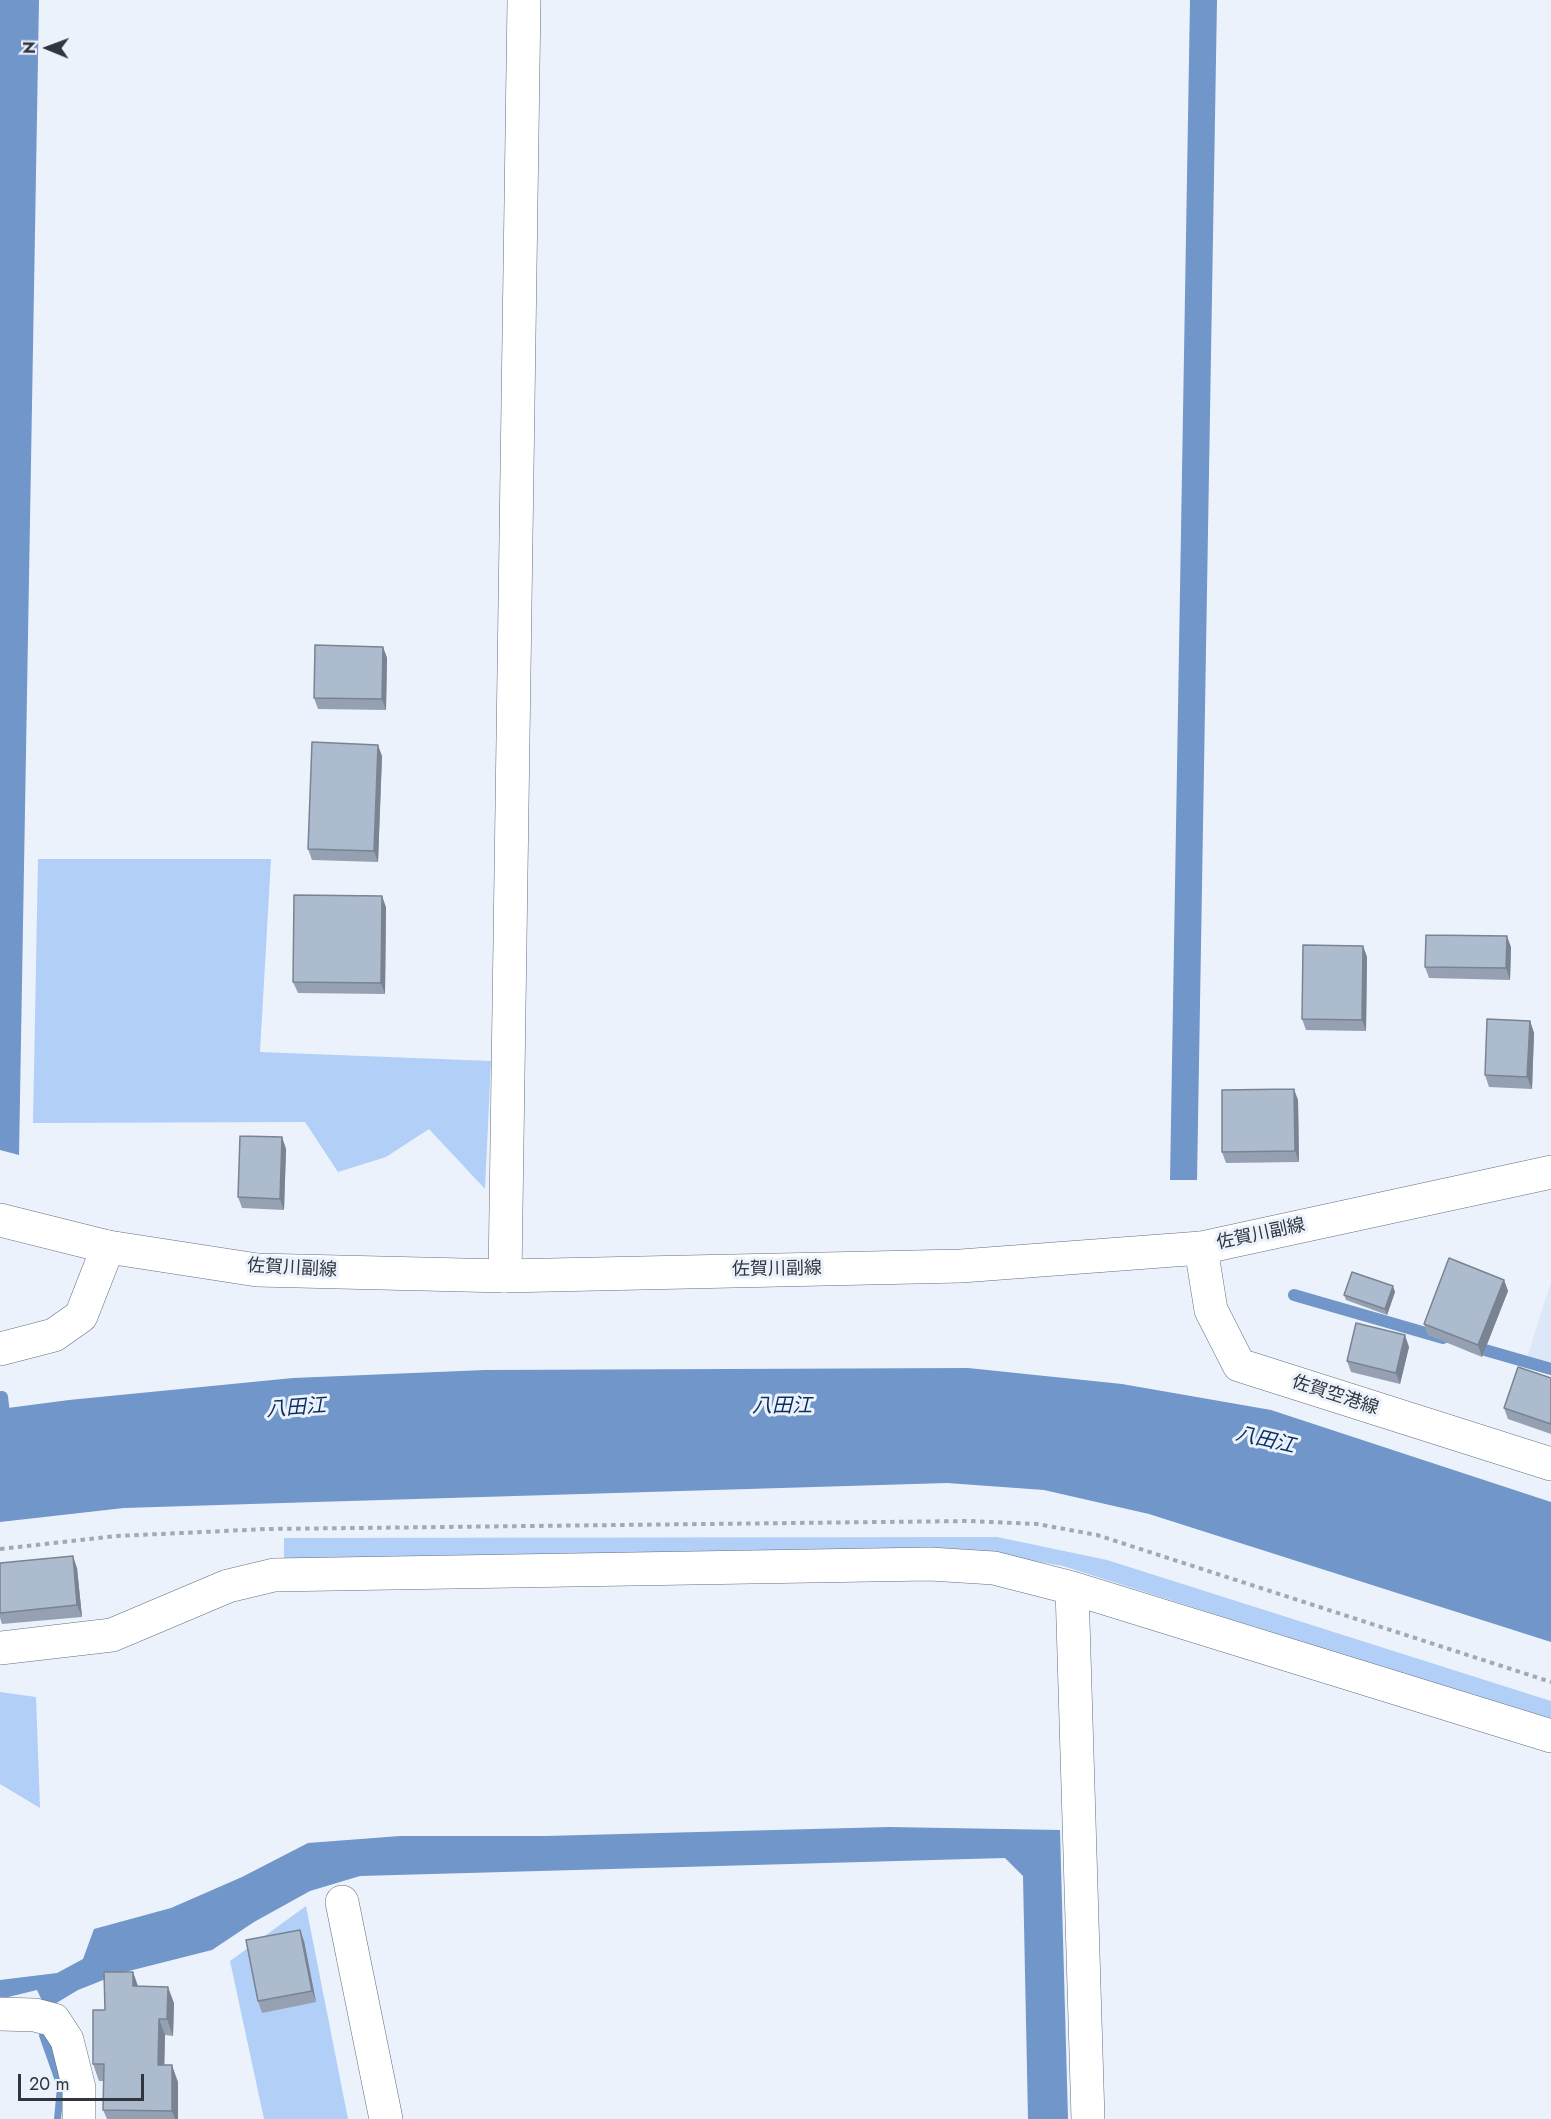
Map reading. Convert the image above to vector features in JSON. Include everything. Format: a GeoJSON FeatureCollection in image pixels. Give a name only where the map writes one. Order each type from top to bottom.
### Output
{"type":"FeatureCollection","features":[{"type":"Feature","properties":{"kind":"street"},"geometry":{"type":"LineString","coordinates":[[505,1276],[524,0]]}},
{"type":"Feature","properties":{"kind":"street","name":"佐賀川副線"},"geometry":{"type":"LineString","coordinates":[[0,1220],[108,1247],[256,1270],[505,1276],[961,1266],[1201,1248],[1551,1172]]}},
{"type":"Feature","properties":{"kind":"street"},"geometry":{"type":"LineString","coordinates":[[0,1349],[54,1335],[81,1316],[108,1247]]}},
{"type":"Feature","properties":{"kind":"street","name":"佐賀空港線"},"geometry":{"type":"LineString","coordinates":[[1201,1248],[1211,1310],[1239,1365],[1551,1464]]}},
{"type":"Feature","properties":{"kind":"street"},"geometry":{"type":"LineString","coordinates":[[0,1648],[112,1635],[228,1586],[274,1575],[930,1564],[994,1568],[1072,1588],[1551,1736]]}},
{"type":"Feature","properties":{"kind":"street"},"geometry":{"type":"LineString","coordinates":[[1072,1588],[1088,2119]]}},
{"type":"Feature","properties":{"kind":"street"},"geometry":{"type":"LineString","coordinates":[[342,1902],[387,2119]]}},
{"type":"Feature","properties":{"kind":"street"},"geometry":{"type":"LineString","coordinates":[[0,2014],[45,2018],[67,2040],[79,2088],[79,2119]]}},
{"type":"Feature","properties":{"kind":"shaded area"},"geometry":{"type":"Polygon","coordinates":[[[38,859],[271,859],[260,1052],[491,1061],[485,1189],[429,1129],[386,1157],[338,1172],[305,1122],[33,1123],[38,859]]]}},
{"type":"Feature","properties":{"kind":"shaded area"},"geometry":{"type":"Polygon","coordinates":[[[1551,1281],[1551,1365],[1527,1358],[1551,1281]]]}},
{"type":"Feature","properties":{"kind":"shaded area"},"geometry":{"type":"Polygon","coordinates":[[[997,1537],[1107,1560],[1551,1701],[1551,1721],[1063,1566],[965,1549],[284,1562],[284,1538],[997,1537]]]}},
{"type":"Feature","properties":{"kind":"shaded area"},"geometry":{"type":"Polygon","coordinates":[[[0,1692],[36,1697],[40,1808],[0,1784],[0,1692]]]}},
{"type":"Feature","properties":{"kind":"shaded area"},"geometry":{"type":"Polygon","coordinates":[[[306,1906],[348,2119],[264,2119],[230,1961],[306,1906]]]}},
{"type":"Feature","properties":{"kind":"water"},"geometry":{"type":"Polygon","coordinates":[[[0,0],[39,0],[19,1155],[0,1150],[0,0]]]}},
{"type":"Feature","properties":{"kind":"water"},"geometry":{"type":"Polygon","coordinates":[[[1190,0],[1217,0],[1197,1180],[1170,1180],[1190,0]]]}},
{"type":"Feature","properties":{"kind":"water","name":"八田江"},"geometry":{"type":"Polygon","coordinates":[[[968,1368],[1122,1384],[1271,1410],[1551,1502],[1551,1642],[1149,1514],[1044,1490],[947,1483],[283,1503],[124,1508],[0,1522],[0,1409],[293,1378],[485,1370],[968,1368]]]}},
{"type":"Feature","properties":{"kind":"water"},"geometry":{"type":"Polygon","coordinates":[[[889,1827],[1060,1830],[1068,2119],[1028,2119],[1023,1876],[1005,1858],[360,1876],[310,1891],[254,1922],[212,1950],[121,1973],[78,1990],[53,2005],[65,2081],[61,2119],[54,2119],[57,2087],[39,2036],[44,2005],[37,1990],[0,1999],[0,1980],[57,1973],[83,1959],[94,1929],[171,1908],[242,1877],[308,1843],[400,1836],[545,1836],[889,1827]]]}},
{"type":"Feature","properties":{"kind":"building"},"geometry":{"type":"Polygon","coordinates":[[[315,645],[383,647],[382,699],[314,698],[315,645]]]}},
{"type":"Feature","properties":{"kind":"building"},"geometry":{"type":"Polygon","coordinates":[[[312,742],[378,745],[374,851],[308,849],[312,742]]]}},
{"type":"Feature","properties":{"kind":"building"},"geometry":{"type":"Polygon","coordinates":[[[294,895],[382,896],[381,983],[293,982],[294,895]]]}},
{"type":"Feature","properties":{"kind":"building"},"geometry":{"type":"Polygon","coordinates":[[[1426,935],[1507,936],[1506,968],[1425,967],[1426,935]]]}},
{"type":"Feature","properties":{"kind":"building"},"geometry":{"type":"Polygon","coordinates":[[[1303,945],[1363,946],[1362,1020],[1302,1019],[1303,945]]]}},
{"type":"Feature","properties":{"kind":"building"},"geometry":{"type":"Polygon","coordinates":[[[1487,1019],[1530,1021],[1527,1077],[1485,1075],[1487,1019]]]}},
{"type":"Feature","properties":{"kind":"building"},"geometry":{"type":"Polygon","coordinates":[[[1294,1089],[1295,1151],[1222,1152],[1222,1090],[1294,1089]]]}},
{"type":"Feature","properties":{"kind":"building"},"geometry":{"type":"Polygon","coordinates":[[[240,1136],[282,1137],[280,1199],[238,1197],[240,1136]]]}},
{"type":"Feature","properties":{"kind":"building"},"geometry":{"type":"Polygon","coordinates":[[[1449,1258],[1504,1280],[1478,1345],[1424,1324],[1449,1258]]]}},
{"type":"Feature","properties":{"kind":"building"},"geometry":{"type":"Polygon","coordinates":[[[1352,1272],[1393,1286],[1385,1309],[1344,1295],[1352,1272]]]}},
{"type":"Feature","properties":{"kind":"building"},"geometry":{"type":"Polygon","coordinates":[[[1356,1323],[1405,1335],[1396,1373],[1347,1361],[1356,1323]]]}},
{"type":"Feature","properties":{"kind":"building"},"geometry":{"type":"Polygon","coordinates":[[[1518,1367],[1551,1378],[1551,1424],[1504,1408],[1518,1367]]]}},
{"type":"Feature","properties":{"kind":"building"},"geometry":{"type":"Polygon","coordinates":[[[73,1556],[77,1605],[0,1613],[0,1563],[73,1556]]]}},
{"type":"Feature","properties":{"kind":"building"},"geometry":{"type":"Polygon","coordinates":[[[300,1930],[312,1991],[258,2001],[246,1940],[300,1930]]]}},
{"type":"Feature","properties":{"kind":"building"},"geometry":{"type":"Polygon","coordinates":[[[104,1972],[133,1972],[133,1986],[168,1987],[167,2019],[159,2019],[158,2065],[172,2065],[172,2111],[103,2110],[104,2064],[93,2064],[93,2010],[105,2010],[104,1972]]]}},
{"type":"Feature","properties":{"kind":"waterway"},"geometry":{"type":"LineString","coordinates":[[1294,1295],[1443,1338]]}},
{"type":"Feature","properties":{"kind":"waterway"},"geometry":{"type":"LineString","coordinates":[[1471,1346],[1551,1369]]}},
{"type":"Feature","properties":{"kind":"waterway"},"geometry":{"type":"LineString","coordinates":[[2,1397],[5,1422]]}}]}
